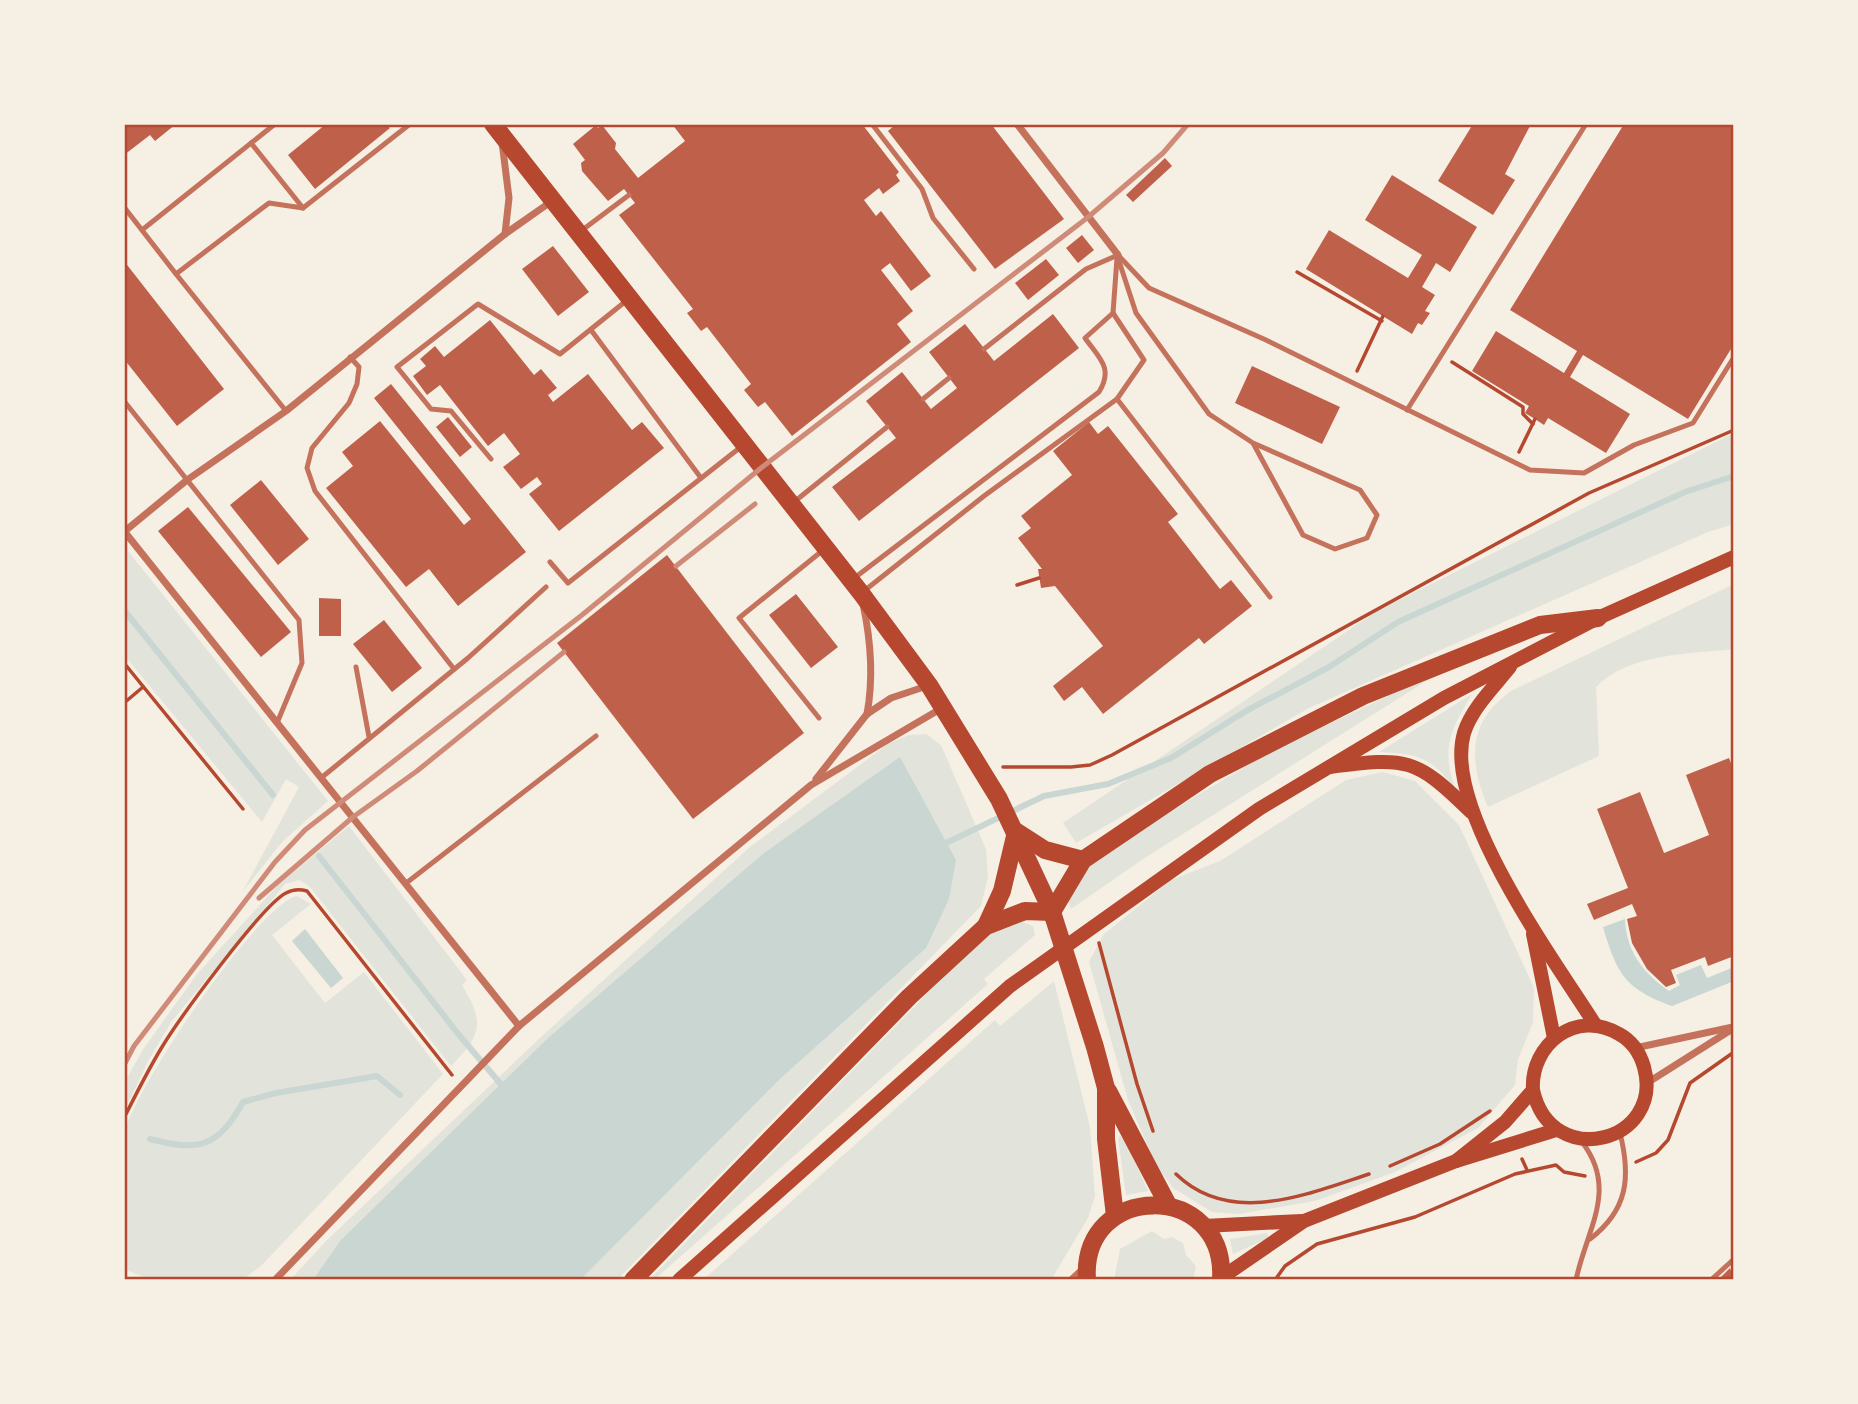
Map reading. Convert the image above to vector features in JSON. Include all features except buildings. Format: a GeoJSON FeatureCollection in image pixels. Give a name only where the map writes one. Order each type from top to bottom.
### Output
{"type":"FeatureCollection","features":[{"type":"Feature","properties":{"kind":"main road"},"geometry":{"type":"LineString","coordinates":[[497,129],[929,685],[999,799],[1016,832],[1052,912],[1072,969],[1106,1088],[1168,1205]]}},
{"type":"Feature","properties":{"kind":"main road"},"geometry":{"type":"LineString","coordinates":[[679,1280],[1010,986],[1132,897],[1323,768],[1516,660],[1598,618],[1734,557]]}},
{"type":"Feature","properties":{"kind":"main road"},"geometry":{"type":"LineString","coordinates":[[1052,912],[1083,860],[1210,774],[1363,696],[1540,625],[1598,618]]}},
{"type":"Feature","properties":{"kind":"main road"},"geometry":{"type":"LineString","coordinates":[[1516,660],[1471,717],[1464,734],[1461,765],[1472,813],[1532,926],[1596,1026]]}},
{"type":"Feature","properties":{"kind":"main road"},"geometry":{"type":"LineString","coordinates":[[1323,768],[1384,762],[1423,769],[1472,813]]}},
{"type":"Feature","properties":{"kind":"main road"},"geometry":{"type":"LineString","coordinates":[[1016,832],[1045,850],[1083,860]]}},
{"type":"Feature","properties":{"kind":"main road"},"geometry":{"type":"LineString","coordinates":[[986,926],[1002,891],[1016,832]]}},
{"type":"Feature","properties":{"kind":"main road"},"geometry":{"type":"LineString","coordinates":[[632,1280],[909,998],[986,926],[1025,911],[1052,912]]}},
{"type":"Feature","properties":{"kind":"main road"},"geometry":{"type":"LineString","coordinates":[[1532,926],[1554,1038]]}},
{"type":"Feature","properties":{"kind":"main road"},"geometry":{"type":"LineString","coordinates":[[1596,1026],[1622,1035],[1635,1048],[1641,1059],[1647,1083],[1642,1106],[1619,1132],[1600,1139],[1580,1140],[1556,1130],[1540,1113],[1532,1079],[1539,1056],[1554,1038],[1569,1029],[1596,1026]]}},
{"type":"Feature","properties":{"kind":"main road"},"geometry":{"type":"LineString","coordinates":[[1106,1088],[1106,1139],[1115,1216]]}},
{"type":"Feature","properties":{"kind":"main road"},"geometry":{"type":"LineString","coordinates":[[1456,1161],[1504,1122],[1533,1090]]}},
{"type":"Feature","properties":{"kind":"main road"},"geometry":{"type":"LineString","coordinates":[[1221,1279],[1304,1221],[1456,1161],[1516,1145],[1556,1130]]}},
{"type":"Feature","properties":{"kind":"main road"},"geometry":{"type":"LineString","coordinates":[[1086,1273],[1096,1236],[1115,1216],[1135,1206],[1168,1205],[1194,1217],[1204,1226],[1219,1251],[1221,1279]]}},
{"type":"Feature","properties":{"kind":"main road"},"geometry":{"type":"LineString","coordinates":[[1204,1226],[1304,1221]]}},
{"type":"Feature","properties":{"kind":"street"},"geometry":{"type":"LineString","coordinates":[[1017,124],[1118,255]]}},
{"type":"Feature","properties":{"kind":"street"},"geometry":{"type":"LineString","coordinates":[[497,129],[509,198],[505,234]]}},
{"type":"Feature","properties":{"kind":"street"},"geometry":{"type":"LineString","coordinates":[[519,1026],[125,531],[187,480],[286,411],[505,234],[552,200]]}},
{"type":"Feature","properties":{"kind":"street"},"geometry":{"type":"LineString","coordinates":[[855,587],[872,664],[872,688],[867,714]]}},
{"type":"Feature","properties":{"kind":"street"},"geometry":{"type":"LineString","coordinates":[[811,785],[867,714],[891,698],[929,685]]}},
{"type":"Feature","properties":{"kind":"street"},"geometry":{"type":"LineString","coordinates":[[275,1280],[470,1073],[519,1026],[811,785],[943,708]]}},
{"type":"Feature","properties":{"kind":"street"},"geometry":{"type":"LineString","coordinates":[[1635,1048],[1734,1027]]}},
{"type":"Feature","properties":{"kind":"street"},"geometry":{"type":"LineString","coordinates":[[1647,1083],[1734,1027]]}},
{"type":"Feature","properties":{"kind":"street"},"geometry":{"type":"LineString","coordinates":[[1071,1280],[1086,1273]]}},
{"type":"Feature","properties":{"kind":"lane"},"geometry":{"type":"LineString","coordinates":[[142,230],[275,124]]}},
{"type":"Feature","properties":{"kind":"lane"},"geometry":{"type":"LineString","coordinates":[[176,274],[270,203],[303,208],[410,124]]}},
{"type":"Feature","properties":{"kind":"lane"},"geometry":{"type":"LineString","coordinates":[[873,124],[922,189],[933,218],[974,269]]}},
{"type":"Feature","properties":{"kind":"lane"},"geometry":{"type":"LineString","coordinates":[[1407,410],[1586,124]]}},
{"type":"Feature","properties":{"kind":"lane"},"geometry":{"type":"LineString","coordinates":[[251,143],[303,208]]}},
{"type":"Feature","properties":{"kind":"lane"},"geometry":{"type":"LineString","coordinates":[[578,234],[629,195]]}},
{"type":"Feature","properties":{"kind":"lane"},"geometry":{"type":"LineString","coordinates":[[124,207],[286,411]]}},
{"type":"Feature","properties":{"kind":"lane"},"geometry":{"type":"LineString","coordinates":[[855,587],[1117,398],[1144,360],[1113,313],[1118,255]]}},
{"type":"Feature","properties":{"kind":"lane"},"geometry":{"type":"LineString","coordinates":[[984,349],[1086,269],[1118,255]]}},
{"type":"Feature","properties":{"kind":"lane"},"geometry":{"type":"LineString","coordinates":[[1118,255],[1149,288],[1351,382],[1530,470],[1584,473],[1634,445],[1693,424],[1734,357]]}},
{"type":"Feature","properties":{"kind":"lane"},"geometry":{"type":"LineString","coordinates":[[1118,255],[1136,313],[1209,414],[1253,443],[1360,490],[1377,515],[1367,538],[1335,549],[1303,536],[1253,443]]}},
{"type":"Feature","properties":{"kind":"lane"},"geometry":{"type":"LineString","coordinates":[[491,459],[452,411],[430,408],[397,367],[478,304],[561,354],[628,299]]}},
{"type":"Feature","properties":{"kind":"lane"},"geometry":{"type":"LineString","coordinates":[[855,587],[1099,392],[1107,379],[1106,367],[1084,338],[1113,313]]}},
{"type":"Feature","properties":{"kind":"lane"},"geometry":{"type":"LineString","coordinates":[[591,330],[701,478]]}},
{"type":"Feature","properties":{"kind":"lane"},"geometry":{"type":"LineString","coordinates":[[351,357],[359,368],[357,384],[349,403],[312,449],[307,468],[315,491],[454,669]]}},
{"type":"Feature","properties":{"kind":"lane"},"geometry":{"type":"LineString","coordinates":[[923,399],[949,378]]}},
{"type":"Feature","properties":{"kind":"lane"},"geometry":{"type":"LineString","coordinates":[[1117,398],[1269,597]]}},
{"type":"Feature","properties":{"kind":"lane"},"geometry":{"type":"LineString","coordinates":[[124,401],[299,620],[302,663],[277,723]]}},
{"type":"Feature","properties":{"kind":"lane"},"geometry":{"type":"LineString","coordinates":[[790,505],[887,427]]}},
{"type":"Feature","properties":{"kind":"lane"},"geometry":{"type":"LineString","coordinates":[[550,562],[568,583],[743,445]]}},
{"type":"Feature","properties":{"kind":"lane"},"geometry":{"type":"LineString","coordinates":[[818,718],[739,618],[825,549]]}},
{"type":"Feature","properties":{"kind":"lane"},"geometry":{"type":"LineString","coordinates":[[321,778],[454,669],[546,587]]}},
{"type":"Feature","properties":{"kind":"lane"},"geometry":{"type":"LineString","coordinates":[[356,667],[369,737]]}},
{"type":"Feature","properties":{"kind":"lane"},"geometry":{"type":"LineString","coordinates":[[405,884],[596,736]]}},
{"type":"Feature","properties":{"kind":"lane"},"geometry":{"type":"LineString","coordinates":[[1590,1239],[1610,1224],[1621,1200],[1627,1166],[1619,1132]]}},
{"type":"Feature","properties":{"kind":"lane"},"geometry":{"type":"LineString","coordinates":[[1576,1280],[1580,1259],[1590,1239],[1600,1195],[1600,1172],[1595,1158],[1580,1140]]}},
{"type":"Feature","properties":{"kind":"lane"},"geometry":{"type":"LineString","coordinates":[[1712,1280],[1734,1259]]}},
{"type":"Feature","properties":{"kind":"path"},"geometry":{"type":"LineString","coordinates":[[1297,272],[1382,319],[1351,382]]}},
{"type":"Feature","properties":{"kind":"path"},"geometry":{"type":"LineString","coordinates":[[1442,355],[1523,407],[1523,414],[1534,422],[1514,463]]}},
{"type":"Feature","properties":{"kind":"path"},"geometry":{"type":"LineString","coordinates":[[985,776],[1006,766],[1090,765],[1112,755],[1589,493],[1734,430]]}},
{"type":"Feature","properties":{"kind":"path"},"geometry":{"type":"LineString","coordinates":[[1017,585],[1040,578]]}},
{"type":"Feature","properties":{"kind":"path"},"geometry":{"type":"LineString","coordinates":[[124,663],[243,809]]}},
{"type":"Feature","properties":{"kind":"path"},"geometry":{"type":"LineString","coordinates":[[124,703],[143,687]]}},
{"type":"Feature","properties":{"kind":"path"},"geometry":{"type":"LineString","coordinates":[[124,1118],[161,1048],[183,1014],[265,913],[285,893],[299,889],[307,891],[459,1085]]}},
{"type":"Feature","properties":{"kind":"path"},"geometry":{"type":"LineString","coordinates":[[1099,942],[1136,1084],[1157,1143]]}},
{"type":"Feature","properties":{"kind":"path"},"geometry":{"type":"LineString","coordinates":[[1627,1166],[1656,1153],[1668,1140],[1690,1083],[1734,1052]]}},
{"type":"Feature","properties":{"kind":"path"},"geometry":{"type":"LineString","coordinates":[[1175,1173],[1186,1184],[1221,1200],[1245,1203],[1291,1200],[1379,1171],[1440,1143],[1485,1112],[1496,1109],[1504,1122]]}},
{"type":"Feature","properties":{"kind":"path"},"geometry":{"type":"LineString","coordinates":[[1516,1145],[1527,1170]]}},
{"type":"Feature","properties":{"kind":"path"},"geometry":{"type":"LineString","coordinates":[[1275,1280],[1285,1266],[1317,1244],[1415,1217],[1527,1170],[1556,1165],[1575,1176],[1600,1172]]}},
{"type":"Feature","properties":{"kind":"shaded area"},"geometry":{"type":"Polygon","coordinates":[[[1734,433],[1734,524],[1708,532],[1309,708],[1076,843],[1063,823],[1377,611],[1734,433]]]}},
{"type":"Feature","properties":{"kind":"shaded area"},"geometry":{"type":"Polygon","coordinates":[[[124,546],[328,801],[283,841],[243,891],[299,787],[286,779],[262,822],[124,655],[124,546]]]}},
{"type":"Feature","properties":{"kind":"shaded area"},"geometry":{"type":"Polygon","coordinates":[[[1734,584],[1734,649],[1661,657],[1625,667],[1610,676],[1596,687],[1599,756],[1488,807],[1475,762],[1477,739],[1488,713],[1509,692],[1734,584]]]}},
{"type":"Feature","properties":{"kind":"shaded area"},"geometry":{"type":"Polygon","coordinates":[[[1447,668],[1143,859],[1071,909],[1065,894],[1082,869],[1105,850],[1272,751],[1447,668]]]}},
{"type":"Feature","properties":{"kind":"shaded area"},"geometry":{"type":"Polygon","coordinates":[[[1472,694],[1450,739],[1449,761],[1455,788],[1423,759],[1379,752],[1472,694]]]}},
{"type":"Feature","properties":{"kind":"shaded area"},"geometry":{"type":"Polygon","coordinates":[[[926,734],[941,745],[986,849],[988,877],[981,906],[617,1280],[290,1280],[326,1241],[541,1037],[750,847],[888,744],[909,735],[926,734]]]}},
{"type":"Feature","properties":{"kind":"shaded area"},"geometry":{"type":"Polygon","coordinates":[[[900,757],[956,860],[949,899],[926,948],[782,1077],[580,1280],[313,1280],[340,1241],[547,1039],[764,853],[900,757]]]}},
{"type":"Feature","properties":{"kind":"shaded area"},"geometry":{"type":"Polygon","coordinates":[[[1383,772],[1415,781],[1459,825],[1534,988],[1533,1022],[1518,1060],[1515,1085],[1478,1128],[1395,1172],[1315,1201],[1239,1214],[1212,1212],[1173,1188],[1156,1165],[1128,1100],[1089,962],[1103,935],[1171,880],[1220,861],[1346,780],[1383,772]]]}},
{"type":"Feature","properties":{"kind":"shaded area"},"geometry":{"type":"Polygon","coordinates":[[[349,826],[467,980],[462,985],[477,1019],[477,1028],[469,1046],[451,1066],[309,886],[299,880],[285,884],[172,1021],[148,1061],[124,1112],[124,1083],[144,1048],[197,974],[279,884],[349,826]]]}},
{"type":"Feature","properties":{"kind":"shaded area"},"geometry":{"type":"Polygon","coordinates":[[[297,896],[311,904],[272,935],[325,1003],[364,972],[443,1074],[261,1266],[242,1280],[151,1280],[124,1269],[126,1224],[122,1153],[124,1135],[132,1113],[172,1043],[227,964],[255,930],[279,907],[297,896]]]}},
{"type":"Feature","properties":{"kind":"shaded area"},"geometry":{"type":"Polygon","coordinates":[[[1625,919],[1629,941],[1638,960],[1651,977],[1669,991],[1680,985],[1676,975],[1701,965],[1707,978],[1734,967],[1734,981],[1672,1006],[1643,993],[1625,978],[1613,957],[1603,927],[1625,919]]]}},
{"type":"Feature","properties":{"kind":"shaded area"},"geometry":{"type":"Polygon","coordinates":[[[1022,922],[1033,926],[1035,935],[984,979],[988,984],[654,1280],[649,1280],[986,933],[1022,922]]]}},
{"type":"Feature","properties":{"kind":"shaded area"},"geometry":{"type":"Polygon","coordinates":[[[305,929],[343,978],[331,988],[292,941],[305,929]]]}},
{"type":"Feature","properties":{"kind":"shaded area"},"geometry":{"type":"Polygon","coordinates":[[[1054,981],[1090,1127],[1095,1196],[1088,1218],[1051,1280],[703,1280],[995,1020],[1000,1026],[1054,981]]]}},
{"type":"Feature","properties":{"kind":"shaded area"},"geometry":{"type":"Polygon","coordinates":[[[1120,1136],[1124,1137],[1148,1191],[1126,1195],[1118,1139],[1120,1136]]]}},
{"type":"Feature","properties":{"kind":"shaded area"},"geometry":{"type":"Polygon","coordinates":[[[1152,1231],[1164,1239],[1172,1237],[1183,1243],[1186,1255],[1196,1266],[1193,1280],[1114,1280],[1120,1249],[1152,1231]]]}},
{"type":"Feature","properties":{"kind":"shaded area"},"geometry":{"type":"Polygon","coordinates":[[[1267,1233],[1268,1238],[1233,1254],[1230,1239],[1267,1233]]]}},
{"type":"Feature","properties":{"kind":"waterway"},"geometry":{"type":"LineString","coordinates":[[942,845],[1044,796],[1108,784],[1171,758],[1246,711],[1329,667],[1398,622],[1685,492],[1734,476]]}},
{"type":"Feature","properties":{"kind":"waterway"},"geometry":{"type":"LineString","coordinates":[[124,610],[273,795]]}},
{"type":"Feature","properties":{"kind":"waterway"},"geometry":{"type":"LineString","coordinates":[[319,856],[459,1035],[505,1089]]}},
{"type":"Feature","properties":{"kind":"waterway"},"geometry":{"type":"LineString","coordinates":[[150,1139],[182,1145],[206,1142],[225,1129],[243,1102],[276,1093],[377,1076],[400,1095]]}},
{"type":"Feature","properties":{"kind":"railway"},"geometry":{"type":"LineString","coordinates":[[124,1065],[134,1046],[275,862],[305,830],[582,615],[761,468],[1087,218],[1163,153],[1188,124]]}},
{"type":"Feature","properties":{"kind":"railway"},"geometry":{"type":"LineString","coordinates":[[676,566],[755,504]]}},
{"type":"Feature","properties":{"kind":"railway"},"geometry":{"type":"LineString","coordinates":[[259,898],[353,817],[417,771],[564,652]]}}]}
